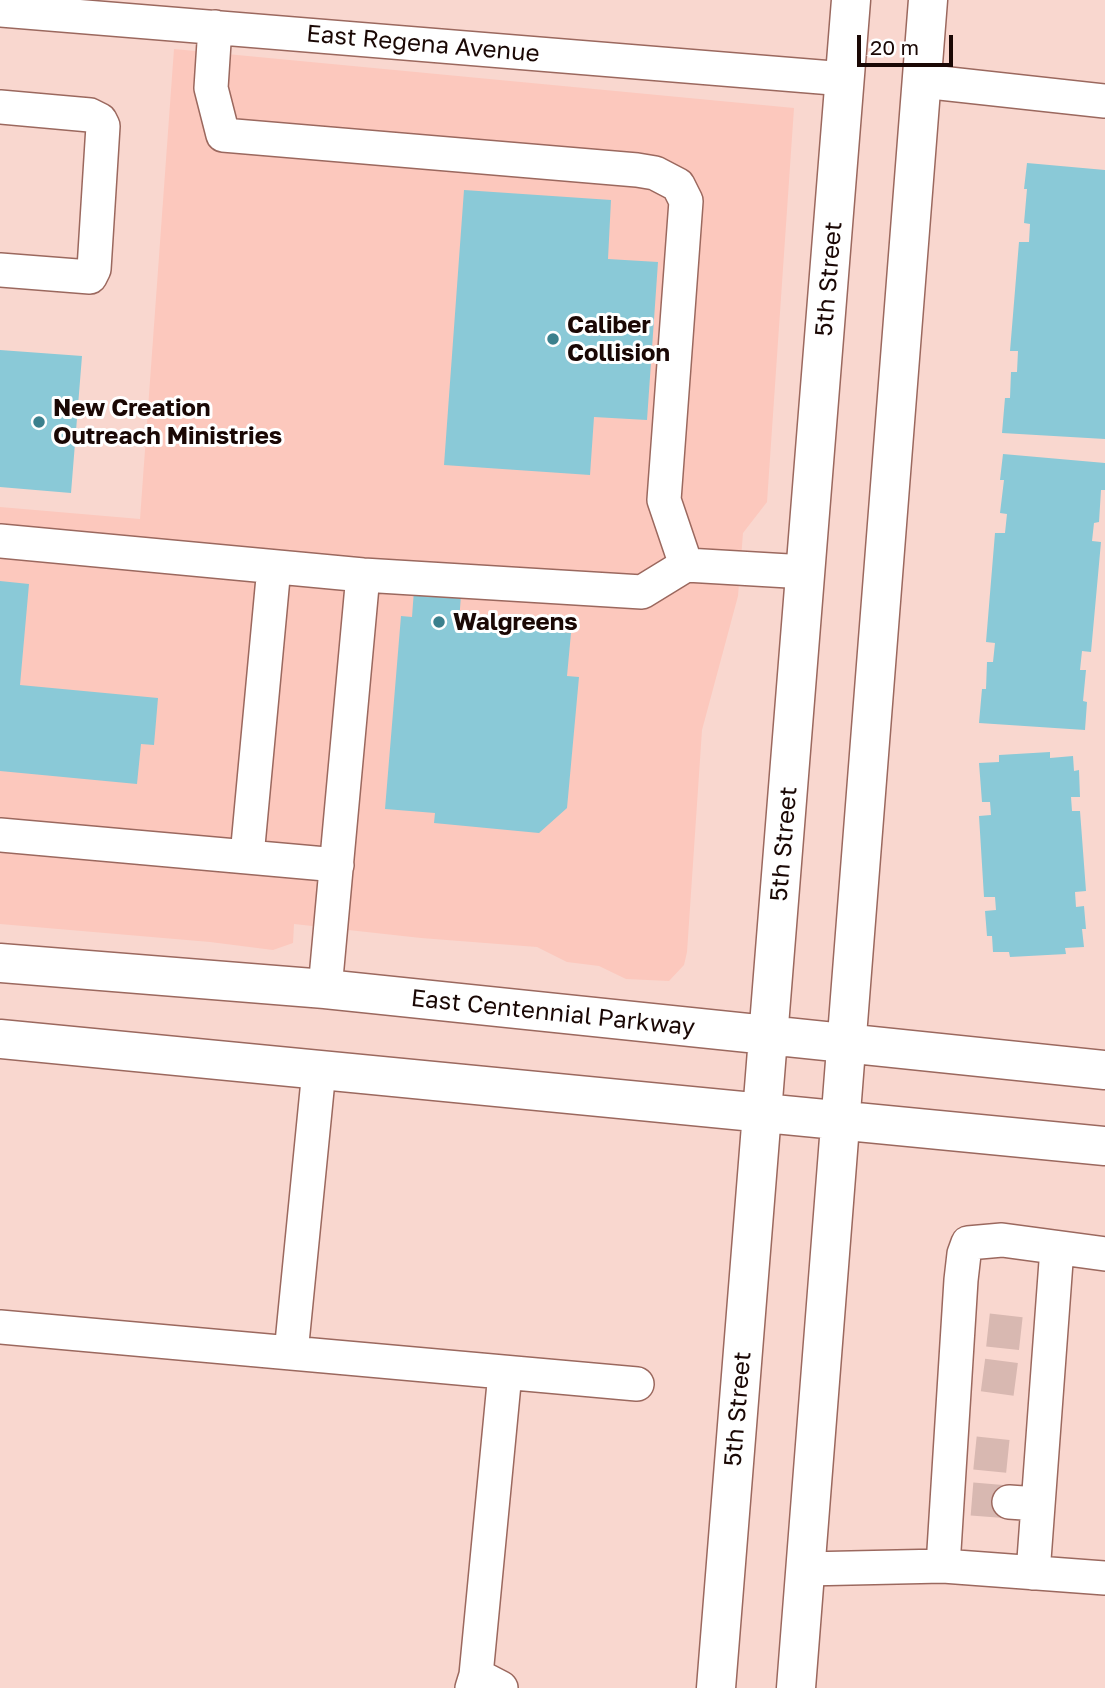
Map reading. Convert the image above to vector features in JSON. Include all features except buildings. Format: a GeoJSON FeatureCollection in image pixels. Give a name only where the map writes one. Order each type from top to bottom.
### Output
{"type":"FeatureCollection","features":[{"type":"Feature","properties":{"kind":"main road","name":"5th Street"},"geometry":{"type":"LineString","coordinates":[[716,1688],[851,0]]}},
{"type":"Feature","properties":{"kind":"main road"},"geometry":{"type":"LineString","coordinates":[[796,1688],[928,0]]}},
{"type":"Feature","properties":{"kind":"main road","name":"East Centennial Parkway"},"geometry":{"type":"LineString","coordinates":[[0,963],[325,989],[1105,1070]]}},
{"type":"Feature","properties":{"kind":"main road"},"geometry":{"type":"LineString","coordinates":[[0,1039],[1105,1146]]}},
{"type":"Feature","properties":{"kind":"street","name":"East Regena Avenue"},"geometry":{"type":"LineString","coordinates":[[0,10],[845,79]]}},
{"type":"Feature","properties":{"kind":"street"},"geometry":{"type":"LineString","coordinates":[[215,27],[211,88],[223,135],[637,170],[655,173],[678,185],[686,201],[664,500],[686,565]]}},
{"type":"Feature","properties":{"kind":"street"},"geometry":{"type":"LineString","coordinates":[[922,81],[1105,101]]}},
{"type":"Feature","properties":{"kind":"street"},"geometry":{"type":"LineString","coordinates":[[0,107],[90,115],[100,120],[103,125],[94,269],[90,277],[0,270]]}},
{"type":"Feature","properties":{"kind":"street"},"geometry":{"type":"LineString","coordinates":[[0,541],[363,575],[642,592],[686,565],[806,572]]}},
{"type":"Feature","properties":{"kind":"street"},"geometry":{"type":"LineString","coordinates":[[247,856],[274,567]]}},
{"type":"Feature","properties":{"kind":"street"},"geometry":{"type":"LineString","coordinates":[[325,989],[363,575]]}},
{"type":"Feature","properties":{"kind":"street"},"geometry":{"type":"LineString","coordinates":[[0,835],[337,865]]}},
{"type":"Feature","properties":{"kind":"street"},"geometry":{"type":"LineString","coordinates":[[291,1353],[319,1070]]}},
{"type":"Feature","properties":{"kind":"street"},"geometry":{"type":"LineString","coordinates":[[943,1566],[960,1498],[973,1329],[964,1254],[968,1243],[1002,1240],[1105,1254]]}},
{"type":"Feature","properties":{"kind":"street"},"geometry":{"type":"LineString","coordinates":[[1033,1573],[1024,1503],[1037,1335],[1057,1248]]}},
{"type":"Feature","properties":{"kind":"street"},"geometry":{"type":"LineString","coordinates":[[0,1327],[637,1384]]}},
{"type":"Feature","properties":{"kind":"street"},"geometry":{"type":"LineString","coordinates":[[483,1684],[505,1373]]}},
{"type":"Feature","properties":{"kind":"street"},"geometry":{"type":"LineString","coordinates":[[805,1569],[943,1566],[1105,1577]]}},
{"type":"Feature","properties":{"kind":"shaded area"},"geometry":{"type":"Polygon","coordinates":[[[174,49],[794,108],[767,502],[743,533],[738,596],[702,730],[687,952],[684,965],[669,981],[626,979],[599,966],[567,962],[537,947],[294,924],[293,943],[273,950],[0,924],[0,507],[140,519],[174,49]]]}},
{"type":"Feature","properties":{"kind":"tunnel"},"geometry":{"type":"LineString","coordinates":[[988,1330],[1024,1334]]}},
{"type":"Feature","properties":{"kind":"tunnel"},"geometry":{"type":"LineString","coordinates":[[983,1375],[1021,1380]]}},
{"type":"Feature","properties":{"kind":"tunnel"},"geometry":{"type":"LineString","coordinates":[[975,1453],[1014,1457]]}},
{"type":"Feature","properties":{"kind":"tunnel"},"geometry":{"type":"LineString","coordinates":[[972,1499],[1009,1502]]}},
{"type":"Feature","properties":{"kind":"place","name":"Caliber Collision"},"geometry":{"type":"Point","coordinates":[553,339]}},
{"type":"Feature","properties":{"kind":"place","name":"New Creation Outreach Ministries"},"geometry":{"type":"Point","coordinates":[39,422]}},
{"type":"Feature","properties":{"kind":"place","name":"Walgreens"},"geometry":{"type":"Point","coordinates":[439,622]}}]}
